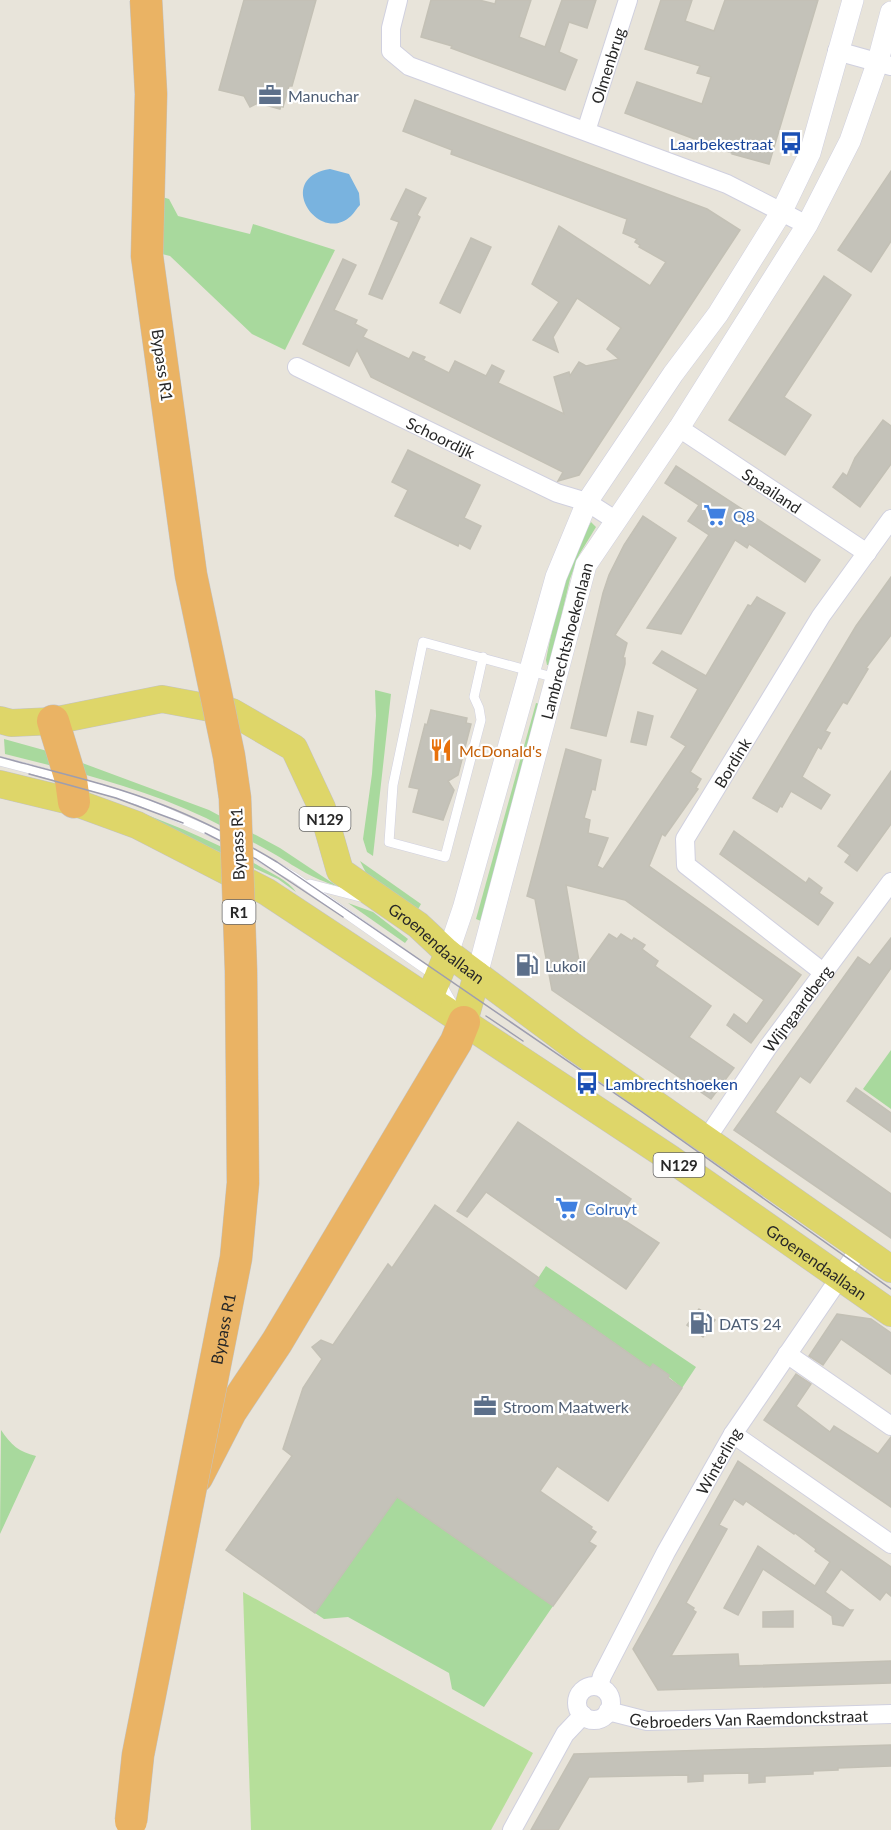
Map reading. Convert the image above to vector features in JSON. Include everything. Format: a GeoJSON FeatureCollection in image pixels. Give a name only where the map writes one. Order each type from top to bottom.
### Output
{"type":"FeatureCollection","features":[{"type":"Feature","properties":{"kind":"highway","name":"Bypass R1"},"geometry":{"type":"LineString","coordinates":[[130,1830],[138,1755],[236,1258],[243,1183],[241,959],[235,798],[227,745],[191,575],[147,256],[151,94],[146,0]]}},
{"type":"Feature","properties":{"kind":"highway"},"geometry":{"type":"LineString","coordinates":[[53,721],[72,791]]}},
{"type":"Feature","properties":{"kind":"highway"},"geometry":{"type":"LineString","coordinates":[[191,1488],[231,1411],[277,1342],[456,1042],[464,1022]]}},
{"type":"Feature","properties":{"kind":"main road","name":"Groenendaallaan"},"geometry":{"type":"LineString","coordinates":[[0,720],[11,723],[53,721],[162,699],[232,712],[294,748],[322,808],[340,871],[418,925],[450,976],[464,1022],[671,1159],[891,1312]]}},
{"type":"Feature","properties":{"kind":"main road","name":"Groenendaallaan"},"geometry":{"type":"LineString","coordinates":[[0,784],[72,791],[267,892],[450,976],[574,1047],[891,1269]]}},
{"type":"Feature","properties":{"kind":"main road"},"geometry":{"type":"LineString","coordinates":[[450,976],[464,1022]]}},
{"type":"Feature","properties":{"kind":"street"},"geometry":{"type":"LineString","coordinates":[[399,0],[391,28],[391,51],[409,66],[727,184],[807,225]]}},
{"type":"Feature","properties":{"kind":"street","name":"Olmenbrug"},"geometry":{"type":"LineString","coordinates":[[586,131],[628,0]]}},
{"type":"Feature","properties":{"kind":"street","name":"Lambrechtshoekenlaan"},"geometry":{"type":"LineString","coordinates":[[450,976],[463,909],[529,669],[556,578],[587,502],[673,374],[718,314],[782,211],[810,153],[853,0]]}},
{"type":"Feature","properties":{"kind":"street","name":"Lambrechtshoekenlaan"},"geometry":{"type":"LineString","coordinates":[[450,976],[556,678],[586,565],[679,428],[807,225],[850,141],[885,63],[891,12]]}},
{"type":"Feature","properties":{"kind":"street"},"geometry":{"type":"LineString","coordinates":[[837,51],[885,63]]}},
{"type":"Feature","properties":{"kind":"street","name":"Schoordijk"},"geometry":{"type":"LineString","coordinates":[[297,367],[557,493],[587,502]]}},
{"type":"Feature","properties":{"kind":"street","name":"Spaailand"},"geometry":{"type":"LineString","coordinates":[[679,428],[867,553]]}},
{"type":"Feature","properties":{"kind":"street"},"geometry":{"type":"LineString","coordinates":[[587,502],[615,520]]}},
{"type":"Feature","properties":{"kind":"street","name":"Bordink"},"geometry":{"type":"LineString","coordinates":[[824,973],[686,865],[685,839],[821,616],[891,519]]}},
{"type":"Feature","properties":{"kind":"street","name":"Wijngaardberg"},"geometry":{"type":"LineString","coordinates":[[707,1138],[768,1047],[891,882]]}},
{"type":"Feature","properties":{"kind":"street","name":"Winterling"},"geometry":{"type":"LineString","coordinates":[[583,1715],[578,1705],[580,1694],[588,1687],[598,1686],[666,1552],[733,1434],[860,1248]]}},
{"type":"Feature","properties":{"kind":"street"},"geometry":{"type":"LineString","coordinates":[[787,1354],[891,1426]]}},
{"type":"Feature","properties":{"kind":"street"},"geometry":{"type":"LineString","coordinates":[[733,1434],[891,1544]]}},
{"type":"Feature","properties":{"kind":"street"},"geometry":{"type":"LineString","coordinates":[[512,1830],[565,1734],[583,1715],[596,1719],[608,1711],[610,1696],[598,1686]]}},
{"type":"Feature","properties":{"kind":"street","name":"Gebroeders Van Raemdonckstraat"},"geometry":{"type":"LineString","coordinates":[[608,1711],[647,1721],[891,1713]]}},
{"type":"Feature","properties":{"kind":"lane"},"geometry":{"type":"LineString","coordinates":[[483,657],[474,697],[481,720],[445,857],[389,842],[393,784],[423,642],[483,657],[529,669],[556,678]]}},
{"type":"Feature","properties":{"kind":"lane"},"geometry":{"type":"LineString","coordinates":[[0,761],[72,791],[140,801],[223,836],[294,877],[450,976]]}},
{"type":"Feature","properties":{"kind":"lane"},"geometry":{"type":"LineString","coordinates":[[294,877],[316,887],[386,902]]}},
{"type":"Feature","properties":{"kind":"green space"},"geometry":{"type":"Polygon","coordinates":[[[159,196],[169,199],[178,216],[250,234],[253,224],[335,250],[285,350],[252,334],[170,256],[162,254],[159,196]]]}},
{"type":"Feature","properties":{"kind":"green space"},"geometry":{"type":"Polygon","coordinates":[[[591,522],[596,527],[579,555],[570,579],[550,665],[547,665],[546,660],[562,589],[574,555],[591,522]]]}},
{"type":"Feature","properties":{"kind":"green space"},"geometry":{"type":"Polygon","coordinates":[[[375,690],[391,694],[373,856],[367,852],[363,839],[372,774],[376,716],[375,690]]]}},
{"type":"Feature","properties":{"kind":"green space"},"geometry":{"type":"Polygon","coordinates":[[[536,703],[540,704],[481,921],[476,919],[536,703]]]}},
{"type":"Feature","properties":{"kind":"green space"},"geometry":{"type":"Polygon","coordinates":[[[4,739],[58,754],[209,810],[280,848],[337,886],[312,876],[241,836],[182,807],[107,781],[5,754],[4,739]]]}},
{"type":"Feature","properties":{"kind":"green space"},"geometry":{"type":"Polygon","coordinates":[[[107,800],[222,847],[289,884],[296,892],[278,879],[107,800]]]}},
{"type":"Feature","properties":{"kind":"green space"},"geometry":{"type":"Polygon","coordinates":[[[360,861],[421,904],[417,911],[366,873],[360,861]]]}},
{"type":"Feature","properties":{"kind":"green space"},"geometry":{"type":"Polygon","coordinates":[[[348,903],[373,912],[408,939],[405,943],[348,903]]]}},
{"type":"Feature","properties":{"kind":"green space"},"geometry":{"type":"Polygon","coordinates":[[[891,1050],[891,1109],[863,1089],[891,1050]]]}},
{"type":"Feature","properties":{"kind":"green space"},"geometry":{"type":"Polygon","coordinates":[[[546,1266],[696,1367],[682,1388],[653,1364],[649,1370],[633,1356],[533,1286],[546,1266]]]}},
{"type":"Feature","properties":{"kind":"green space"},"geometry":{"type":"Polygon","coordinates":[[[1,1430],[16,1447],[36,1456],[0,1534],[1,1430]]]}},
{"type":"Feature","properties":{"kind":"green space"},"geometry":{"type":"Polygon","coordinates":[[[397,1497],[553,1606],[484,1707],[452,1689],[449,1673],[348,1617],[324,1619],[315,1613],[397,1497]]]}},
{"type":"Feature","properties":{"kind":"green space"},"geometry":{"type":"Polygon","coordinates":[[[243,1592],[533,1753],[491,1830],[251,1830],[243,1592]]]}},
{"type":"Feature","properties":{"kind":"water"},"geometry":{"type":"Polygon","coordinates":[[[330,169],[349,174],[359,193],[360,205],[351,216],[339,223],[326,223],[315,217],[307,207],[303,196],[305,184],[313,175],[330,169]]]}},
{"type":"Feature","properties":{"kind":"building"},"geometry":{"type":"Polygon","coordinates":[[[244,0],[316,0],[292,86],[289,86],[283,107],[281,106],[280,109],[258,103],[250,107],[244,96],[219,90],[244,0]]]}},
{"type":"Feature","properties":{"kind":"building"},"geometry":{"type":"Polygon","coordinates":[[[431,0],[479,0],[495,4],[496,0],[531,0],[519,37],[545,47],[562,0],[596,0],[587,28],[569,22],[559,52],[577,60],[565,90],[451,48],[452,46],[421,37],[431,0]]]}},
{"type":"Feature","properties":{"kind":"building"},"geometry":{"type":"Polygon","coordinates":[[[661,0],[692,0],[685,21],[714,31],[725,0],[818,0],[769,164],[732,154],[625,113],[637,82],[702,104],[711,77],[697,73],[700,66],[645,49],[661,0]]]}},
{"type":"Feature","properties":{"kind":"building"},"geometry":{"type":"Polygon","coordinates":[[[415,100],[707,209],[740,230],[579,475],[558,481],[563,472],[371,377],[357,350],[349,366],[303,344],[343,259],[356,265],[334,310],[357,320],[355,324],[367,330],[363,337],[409,359],[413,352],[425,357],[423,360],[449,373],[455,361],[486,376],[492,365],[504,371],[498,383],[564,414],[554,377],[569,372],[570,376],[579,362],[586,366],[619,359],[607,349],[621,328],[577,298],[553,337],[558,352],[533,340],[559,302],[532,284],[559,226],[650,286],[666,262],[639,247],[640,245],[635,242],[637,239],[623,233],[627,219],[451,154],[452,150],[403,131],[415,100]]]}},
{"type":"Feature","properties":{"kind":"building"},"geometry":{"type":"Polygon","coordinates":[[[891,171],[891,241],[871,272],[838,250],[891,171]]]}},
{"type":"Feature","properties":{"kind":"building"},"geometry":{"type":"Polygon","coordinates":[[[406,189],[426,198],[417,215],[420,217],[382,299],[369,294],[399,222],[391,219],[406,189]]]}},
{"type":"Feature","properties":{"kind":"building"},"geometry":{"type":"Polygon","coordinates":[[[471,238],[491,247],[460,313],[440,303],[471,238]]]}},
{"type":"Feature","properties":{"kind":"building"},"geometry":{"type":"Polygon","coordinates":[[[824,276],[851,295],[784,397],[811,415],[785,455],[729,420],[824,276]]]}},
{"type":"Feature","properties":{"kind":"building"},"geometry":{"type":"Polygon","coordinates":[[[883,420],[891,426],[891,464],[860,507],[833,487],[843,473],[847,476],[855,458],[883,420]]]}},
{"type":"Feature","properties":{"kind":"building"},"geometry":{"type":"Polygon","coordinates":[[[408,450],[480,485],[464,518],[481,526],[470,549],[459,543],[458,546],[395,516],[408,490],[392,482],[408,450]]]}},
{"type":"Feature","properties":{"kind":"building"},"geometry":{"type":"Polygon","coordinates":[[[676,466],[820,560],[805,582],[749,544],[747,548],[735,540],[681,634],[647,628],[709,535],[688,521],[699,505],[665,483],[676,466]]]}},
{"type":"Feature","properties":{"kind":"building"},"geometry":{"type":"Polygon","coordinates":[[[643,516],[676,538],[615,635],[627,643],[623,658],[625,658],[625,664],[606,736],[571,728],[609,575],[624,545],[643,516]]]}},
{"type":"Feature","properties":{"kind":"building"},"geometry":{"type":"Polygon","coordinates":[[[891,577],[891,635],[866,668],[868,669],[847,704],[843,702],[825,731],[830,733],[821,749],[818,747],[802,777],[830,795],[821,809],[791,791],[777,812],[753,798],[856,626],[891,577]]]}},
{"type":"Feature","properties":{"kind":"building"},"geometry":{"type":"Polygon","coordinates":[[[757,597],[785,613],[690,772],[701,779],[696,788],[698,789],[665,836],[662,834],[649,866],[801,975],[751,1043],[727,1025],[734,1014],[747,1024],[764,1000],[625,900],[566,885],[581,973],[609,934],[617,939],[621,934],[645,945],[642,949],[658,961],[655,966],[711,1006],[689,1037],[734,1068],[711,1099],[552,990],[535,899],[527,896],[566,749],[601,760],[595,790],[592,789],[584,818],[590,820],[588,833],[608,838],[597,866],[603,869],[686,746],[671,737],[698,689],[653,663],[662,651],[706,676],[748,605],[751,606],[757,597]]]}},
{"type":"Feature","properties":{"kind":"building","name":"McDonald's"},"geometry":{"type":"Polygon","coordinates":[[[431,710],[467,718],[466,723],[471,724],[458,775],[448,781],[454,790],[443,820],[413,812],[419,789],[409,787],[425,724],[427,725],[431,710]]]}},
{"type":"Feature","properties":{"kind":"building"},"geometry":{"type":"Polygon","coordinates":[[[638,712],[653,716],[646,745],[631,742],[638,712]]]}},
{"type":"Feature","properties":{"kind":"building"},"geometry":{"type":"Polygon","coordinates":[[[891,771],[891,824],[857,871],[845,862],[850,855],[838,846],[891,771]]]}},
{"type":"Feature","properties":{"kind":"building"},"geometry":{"type":"Polygon","coordinates":[[[734,831],[806,883],[809,878],[822,888],[819,893],[833,903],[818,925],[720,854],[734,831]]]}},
{"type":"Feature","properties":{"kind":"building"},"geometry":{"type":"Polygon","coordinates":[[[891,938],[891,968],[810,1083],[800,1076],[775,1112],[891,1194],[891,1238],[734,1130],[858,957],[870,965],[891,938]]]}},
{"type":"Feature","properties":{"kind":"building"},"geometry":{"type":"Polygon","coordinates":[[[856,1088],[891,1113],[891,1132],[847,1101],[856,1088]]]}},
{"type":"Feature","properties":{"kind":"building","name":"Colruyt"},"geometry":{"type":"Polygon","coordinates":[[[518,1122],[631,1199],[619,1217],[659,1243],[626,1289],[486,1192],[467,1217],[457,1211],[518,1122]]]}},
{"type":"Feature","properties":{"kind":"building","name":"Stroom Maatwerk"},"geometry":{"type":"Polygon","coordinates":[[[435,1205],[539,1278],[533,1286],[650,1368],[653,1364],[682,1388],[608,1501],[557,1466],[540,1491],[596,1532],[589,1542],[596,1546],[553,1606],[397,1497],[315,1613],[226,1550],[292,1456],[283,1449],[303,1388],[322,1359],[312,1347],[321,1340],[333,1345],[388,1264],[392,1268],[435,1205]]]}},
{"type":"Feature","properties":{"kind":"building"},"geometry":{"type":"Polygon","coordinates":[[[699,1309],[715,1320],[703,1337],[687,1325],[699,1309]]]}},
{"type":"Feature","properties":{"kind":"building"},"geometry":{"type":"Polygon","coordinates":[[[837,1314],[871,1319],[891,1333],[891,1374],[841,1339],[823,1365],[809,1356],[837,1314]]]}},
{"type":"Feature","properties":{"kind":"building"},"geometry":{"type":"Polygon","coordinates":[[[796,1374],[811,1384],[796,1406],[830,1432],[834,1426],[878,1454],[891,1437],[891,1507],[764,1420],[796,1374]]]}},
{"type":"Feature","properties":{"kind":"building"},"geometry":{"type":"Polygon","coordinates":[[[738,1461],[891,1567],[891,1596],[886,1592],[880,1600],[841,1569],[825,1592],[853,1610],[843,1626],[833,1624],[832,1616],[763,1569],[738,1615],[724,1608],[758,1546],[815,1586],[830,1562],[795,1533],[746,1501],[743,1505],[734,1499],[719,1525],[727,1529],[686,1603],[696,1612],[671,1656],[738,1654],[739,1666],[891,1661],[891,1683],[658,1690],[633,1649],[738,1461]]]}},
{"type":"Feature","properties":{"kind":"building"},"geometry":{"type":"Polygon","coordinates":[[[793,1611],[793,1627],[763,1627],[763,1612],[793,1611]]]}},
{"type":"Feature","properties":{"kind":"building"},"geometry":{"type":"Polygon","coordinates":[[[891,1745],[891,1766],[838,1768],[838,1770],[813,1771],[813,1774],[765,1776],[765,1782],[749,1783],[749,1773],[703,1774],[703,1781],[688,1782],[688,1775],[589,1777],[558,1830],[531,1830],[574,1754],[891,1745]]]}},
{"type":"Feature","properties":{"kind":"tram line"},"geometry":{"type":"LineString","coordinates":[[0,757],[103,785],[163,805],[221,831],[277,862],[642,1112],[891,1289]]}},
{"type":"Feature","properties":{"kind":"tram line"},"geometry":{"type":"LineString","coordinates":[[29,774],[116,798],[183,823]]}},
{"type":"Feature","properties":{"kind":"tram line"},"geometry":{"type":"LineString","coordinates":[[205,833],[256,859],[343,917]]}},
{"type":"Feature","properties":{"kind":"tram line"},"geometry":{"type":"LineString","coordinates":[[486,1016],[523,1041]]}},
{"type":"Feature","properties":{"kind":"place","name":"Manuchar"},"geometry":{"type":"Point","coordinates":[270,95]}},
{"type":"Feature","properties":{"kind":"place","name":"Laarbekestraat"},"geometry":{"type":"Point","coordinates":[791,143]}},
{"type":"Feature","properties":{"kind":"place","name":"Q8"},"geometry":{"type":"Point","coordinates":[715,515]}},
{"type":"Feature","properties":{"kind":"place","name":"McDonald's"},"geometry":{"type":"Point","coordinates":[441,750]}},
{"type":"Feature","properties":{"kind":"place","name":"Lukoil"},"geometry":{"type":"Point","coordinates":[527,965]}},
{"type":"Feature","properties":{"kind":"place","name":"Lambrechtshoeken"},"geometry":{"type":"Point","coordinates":[587,1083]}},
{"type":"Feature","properties":{"kind":"place","name":"Colruyt"},"geometry":{"type":"Point","coordinates":[567,1208]}},
{"type":"Feature","properties":{"kind":"place","name":"DATS 24"},"geometry":{"type":"Point","coordinates":[701,1323]}},
{"type":"Feature","properties":{"kind":"place","name":"Stroom Maatwerk"},"geometry":{"type":"Point","coordinates":[485,1406]}}]}
